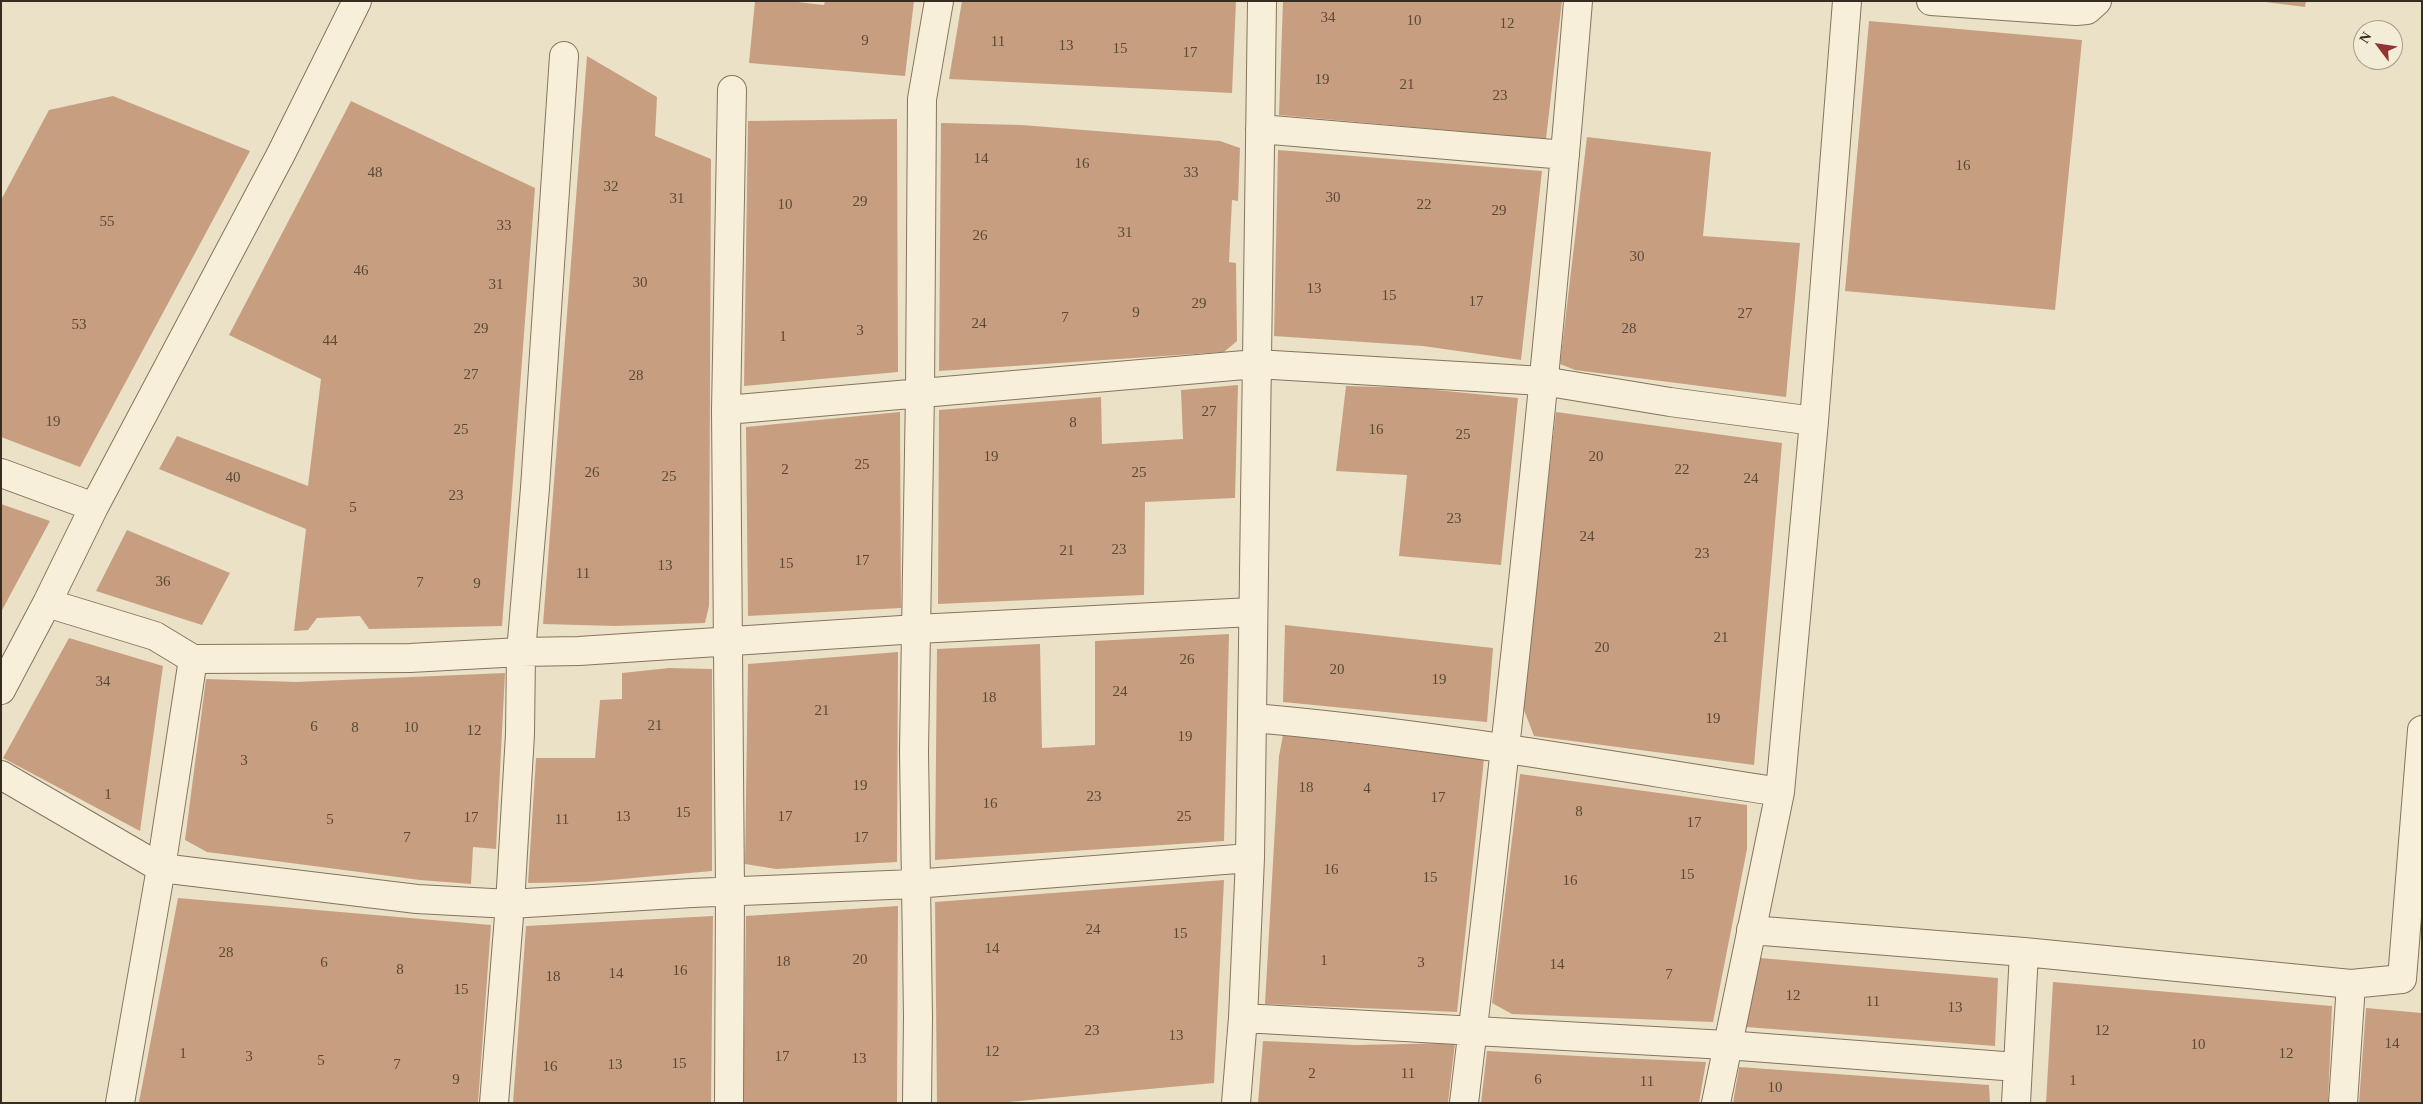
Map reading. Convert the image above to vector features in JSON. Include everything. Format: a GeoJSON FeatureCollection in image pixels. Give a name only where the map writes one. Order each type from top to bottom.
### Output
{"type":"FeatureCollection","features":[{"type":"Feature","properties":{"kind":"street"},"geometry":{"type":"LineString","coordinates":[[1,690],[47,603],[94,507],[281,154],[357,1]]}},
{"type":"Feature","properties":{"kind":"street"},"geometry":{"type":"LineString","coordinates":[[917,1103],[918,1017],[914,884],[914,751],[920,392],[922,99],[939,1]]}},
{"type":"Feature","properties":{"kind":"street"},"geometry":{"type":"LineString","coordinates":[[1231,1102],[1243,1018],[1250,858],[1262,1]]}},
{"type":"Feature","properties":{"kind":"street"},"geometry":{"type":"LineString","coordinates":[[1464,1103],[1505,749],[1543,382],[1578,1]]}},
{"type":"Feature","properties":{"kind":"street"},"geometry":{"type":"LineString","coordinates":[[1716,1103],[1726,1046],[1780,792],[1814,421],[1847,1]]}},
{"type":"Feature","properties":{"kind":"street"},"geometry":{"type":"LineString","coordinates":[[1931,1],[2076,11],[2087,10],[2097,1]]}},
{"type":"Feature","properties":{"kind":"street"},"geometry":{"type":"LineString","coordinates":[[494,1103],[510,904],[520,734],[521,652],[535,488],[564,56]]}},
{"type":"Feature","properties":{"kind":"street"},"geometry":{"type":"LineString","coordinates":[[729,1103],[729,641],[726,410],[732,90]]}},
{"type":"Feature","properties":{"kind":"street"},"geometry":{"type":"LineString","coordinates":[[1260,129],[1565,155]]}},
{"type":"Feature","properties":{"kind":"street"},"geometry":{"type":"LineString","coordinates":[[726,410],[1256,364],[1543,382],[1670,402],[1814,421]]}},
{"type":"Feature","properties":{"kind":"street"},"geometry":{"type":"LineString","coordinates":[[1,473],[94,507]]}},
{"type":"Feature","properties":{"kind":"street"},"geometry":{"type":"LineString","coordinates":[[47,603],[156,636],[193,659],[410,658],[579,651],[917,629],[1252,612]]}},
{"type":"Feature","properties":{"kind":"street"},"geometry":{"type":"LineString","coordinates":[[120,1103],[161,868],[193,659]]}},
{"type":"Feature","properties":{"kind":"street"},"geometry":{"type":"LineString","coordinates":[[1253,718],[1505,749],[1780,792]]}},
{"type":"Feature","properties":{"kind":"street"},"geometry":{"type":"LineString","coordinates":[[1750,930],[2024,952],[2351,984],[2412,982],[2422,730]]}},
{"type":"Feature","properties":{"kind":"street"},"geometry":{"type":"LineString","coordinates":[[1,775],[161,868],[417,899],[510,904],[730,891],[914,884],[1250,858]]}},
{"type":"Feature","properties":{"kind":"street"},"geometry":{"type":"LineString","coordinates":[[2016,1103],[2024,952]]}},
{"type":"Feature","properties":{"kind":"street"},"geometry":{"type":"LineString","coordinates":[[2344,1103],[2351,984]]}},
{"type":"Feature","properties":{"kind":"street"},"geometry":{"type":"LineString","coordinates":[[1243,1018],[1726,1046],[2017,1068]]}},
{"type":"Feature","properties":{"kind":"building"},"geometry":{"type":"Polygon","coordinates":[[[755,1],[789,1],[824,5],[825,1],[914,1],[905,76],[749,63],[755,1]]]}},
{"type":"Feature","properties":{"kind":"building"},"geometry":{"type":"Polygon","coordinates":[[[962,1],[1236,1],[1232,93],[949,79],[962,1]]]}},
{"type":"Feature","properties":{"kind":"building"},"geometry":{"type":"Polygon","coordinates":[[[1283,1],[1562,1],[1546,139],[1279,115],[1283,1]]]}},
{"type":"Feature","properties":{"kind":"building"},"geometry":{"type":"Polygon","coordinates":[[[2257,1],[2306,1],[2305,7],[2257,1]]]}},
{"type":"Feature","properties":{"kind":"building"},"geometry":{"type":"Polygon","coordinates":[[[1869,21],[2082,40],[2055,310],[1845,291],[1869,21]]]}},
{"type":"Feature","properties":{"kind":"building"},"geometry":{"type":"Polygon","coordinates":[[[587,56],[657,97],[655,136],[711,159],[709,606],[705,623],[615,626],[543,624],[587,56]]]}},
{"type":"Feature","properties":{"kind":"building"},"geometry":{"type":"Polygon","coordinates":[[[113,96],[250,151],[80,467],[1,437],[1,200],[49,110],[113,96]]]}},
{"type":"Feature","properties":{"kind":"building"},"geometry":{"type":"Polygon","coordinates":[[[351,101],[535,188],[502,626],[369,629],[360,616],[317,618],[308,630],[294,631],[306,529],[159,469],[177,436],[308,486],[321,379],[229,335],[351,101]]]}},
{"type":"Feature","properties":{"kind":"building"},"geometry":{"type":"Polygon","coordinates":[[[897,119],[898,372],[744,386],[748,121],[897,119]]]}},
{"type":"Feature","properties":{"kind":"building"},"geometry":{"type":"Polygon","coordinates":[[[941,123],[1022,125],[1220,141],[1240,148],[1238,201],[1232,200],[1229,262],[1236,263],[1237,341],[1224,352],[939,371],[941,123]]]}},
{"type":"Feature","properties":{"kind":"building"},"geometry":{"type":"Polygon","coordinates":[[[1587,137],[1711,152],[1703,236],[1800,243],[1786,397],[1575,370],[1560,364],[1587,137]]]}},
{"type":"Feature","properties":{"kind":"building"},"geometry":{"type":"Polygon","coordinates":[[[1278,150],[1542,171],[1521,360],[1423,346],[1274,336],[1278,150]]]}},
{"type":"Feature","properties":{"kind":"building"},"geometry":{"type":"Polygon","coordinates":[[[1238,385],[1235,498],[1145,502],[1144,595],[938,604],[939,410],[1101,397],[1102,444],[1183,439],[1181,390],[1238,385]]]}},
{"type":"Feature","properties":{"kind":"building"},"geometry":{"type":"Polygon","coordinates":[[[1346,386],[1415,388],[1518,398],[1501,565],[1399,556],[1407,475],[1336,471],[1346,386]]]}},
{"type":"Feature","properties":{"kind":"building"},"geometry":{"type":"Polygon","coordinates":[[[900,412],[901,608],[748,616],[746,427],[900,412]]]}},
{"type":"Feature","properties":{"kind":"building"},"geometry":{"type":"Polygon","coordinates":[[[1556,412],[1782,443],[1754,765],[1534,736],[1522,705],[1556,412]]]}},
{"type":"Feature","properties":{"kind":"building"},"geometry":{"type":"Polygon","coordinates":[[[1,504],[50,521],[1,612],[1,504]]]}},
{"type":"Feature","properties":{"kind":"building"},"geometry":{"type":"Polygon","coordinates":[[[127,530],[230,573],[202,625],[96,591],[127,530]]]}},
{"type":"Feature","properties":{"kind":"building"},"geometry":{"type":"Polygon","coordinates":[[[1285,625],[1493,648],[1487,722],[1283,702],[1285,625]]]}},
{"type":"Feature","properties":{"kind":"building"},"geometry":{"type":"Polygon","coordinates":[[[1229,634],[1224,841],[935,860],[937,649],[1040,644],[1042,748],[1095,745],[1095,641],[1229,634]]]}},
{"type":"Feature","properties":{"kind":"building"},"geometry":{"type":"Polygon","coordinates":[[[69,638],[163,666],[140,831],[3,758],[69,638]]]}},
{"type":"Feature","properties":{"kind":"building"},"geometry":{"type":"Polygon","coordinates":[[[898,652],[897,862],[776,869],[745,864],[748,664],[898,652]]]}},
{"type":"Feature","properties":{"kind":"building"},"geometry":{"type":"Polygon","coordinates":[[[669,668],[712,669],[712,871],[588,882],[528,883],[536,758],[595,758],[600,700],[622,699],[622,673],[669,668]]]}},
{"type":"Feature","properties":{"kind":"building"},"geometry":{"type":"Polygon","coordinates":[[[505,673],[496,849],[473,847],[471,884],[420,880],[207,852],[185,840],[206,679],[296,682],[505,673]]]}},
{"type":"Feature","properties":{"kind":"building"},"geometry":{"type":"Polygon","coordinates":[[[1283,735],[1484,759],[1457,1012],[1265,1004],[1279,756],[1283,735]]]}},
{"type":"Feature","properties":{"kind":"building"},"geometry":{"type":"Polygon","coordinates":[[[1520,774],[1747,805],[1747,849],[1713,1022],[1512,1014],[1492,1003],[1520,774]]]}},
{"type":"Feature","properties":{"kind":"building"},"geometry":{"type":"Polygon","coordinates":[[[1224,880],[1214,1083],[998,1103],[937,1103],[935,902],[1224,880]]]}},
{"type":"Feature","properties":{"kind":"building"},"geometry":{"type":"Polygon","coordinates":[[[178,898],[491,925],[478,1103],[139,1102],[178,898]]]}},
{"type":"Feature","properties":{"kind":"building"},"geometry":{"type":"Polygon","coordinates":[[[898,906],[897,1103],[743,1103],[746,916],[898,906]]]}},
{"type":"Feature","properties":{"kind":"building"},"geometry":{"type":"Polygon","coordinates":[[[713,916],[711,1103],[513,1103],[526,926],[713,916]]]}},
{"type":"Feature","properties":{"kind":"building"},"geometry":{"type":"Polygon","coordinates":[[[1760,958],[1998,978],[1995,1046],[1746,1027],[1760,958]]]}},
{"type":"Feature","properties":{"kind":"building"},"geometry":{"type":"Polygon","coordinates":[[[2053,982],[2332,1006],[2328,1103],[2046,1103],[2053,982]]]}},
{"type":"Feature","properties":{"kind":"building"},"geometry":{"type":"Polygon","coordinates":[[[2366,1008],[2422,1013],[2422,1103],[2359,1103],[2366,1008]]]}},
{"type":"Feature","properties":{"kind":"building"},"geometry":{"type":"Polygon","coordinates":[[[1263,1041],[1356,1045],[1455,1043],[1448,1103],[1258,1103],[1263,1041]]]}},
{"type":"Feature","properties":{"kind":"building"},"geometry":{"type":"Polygon","coordinates":[[[1487,1051],[1706,1062],[1699,1103],[1481,1103],[1487,1051]]]}},
{"type":"Feature","properties":{"kind":"building"},"geometry":{"type":"Polygon","coordinates":[[[1739,1067],[1989,1085],[1990,1103],[1733,1103],[1739,1067]]]}}]}
